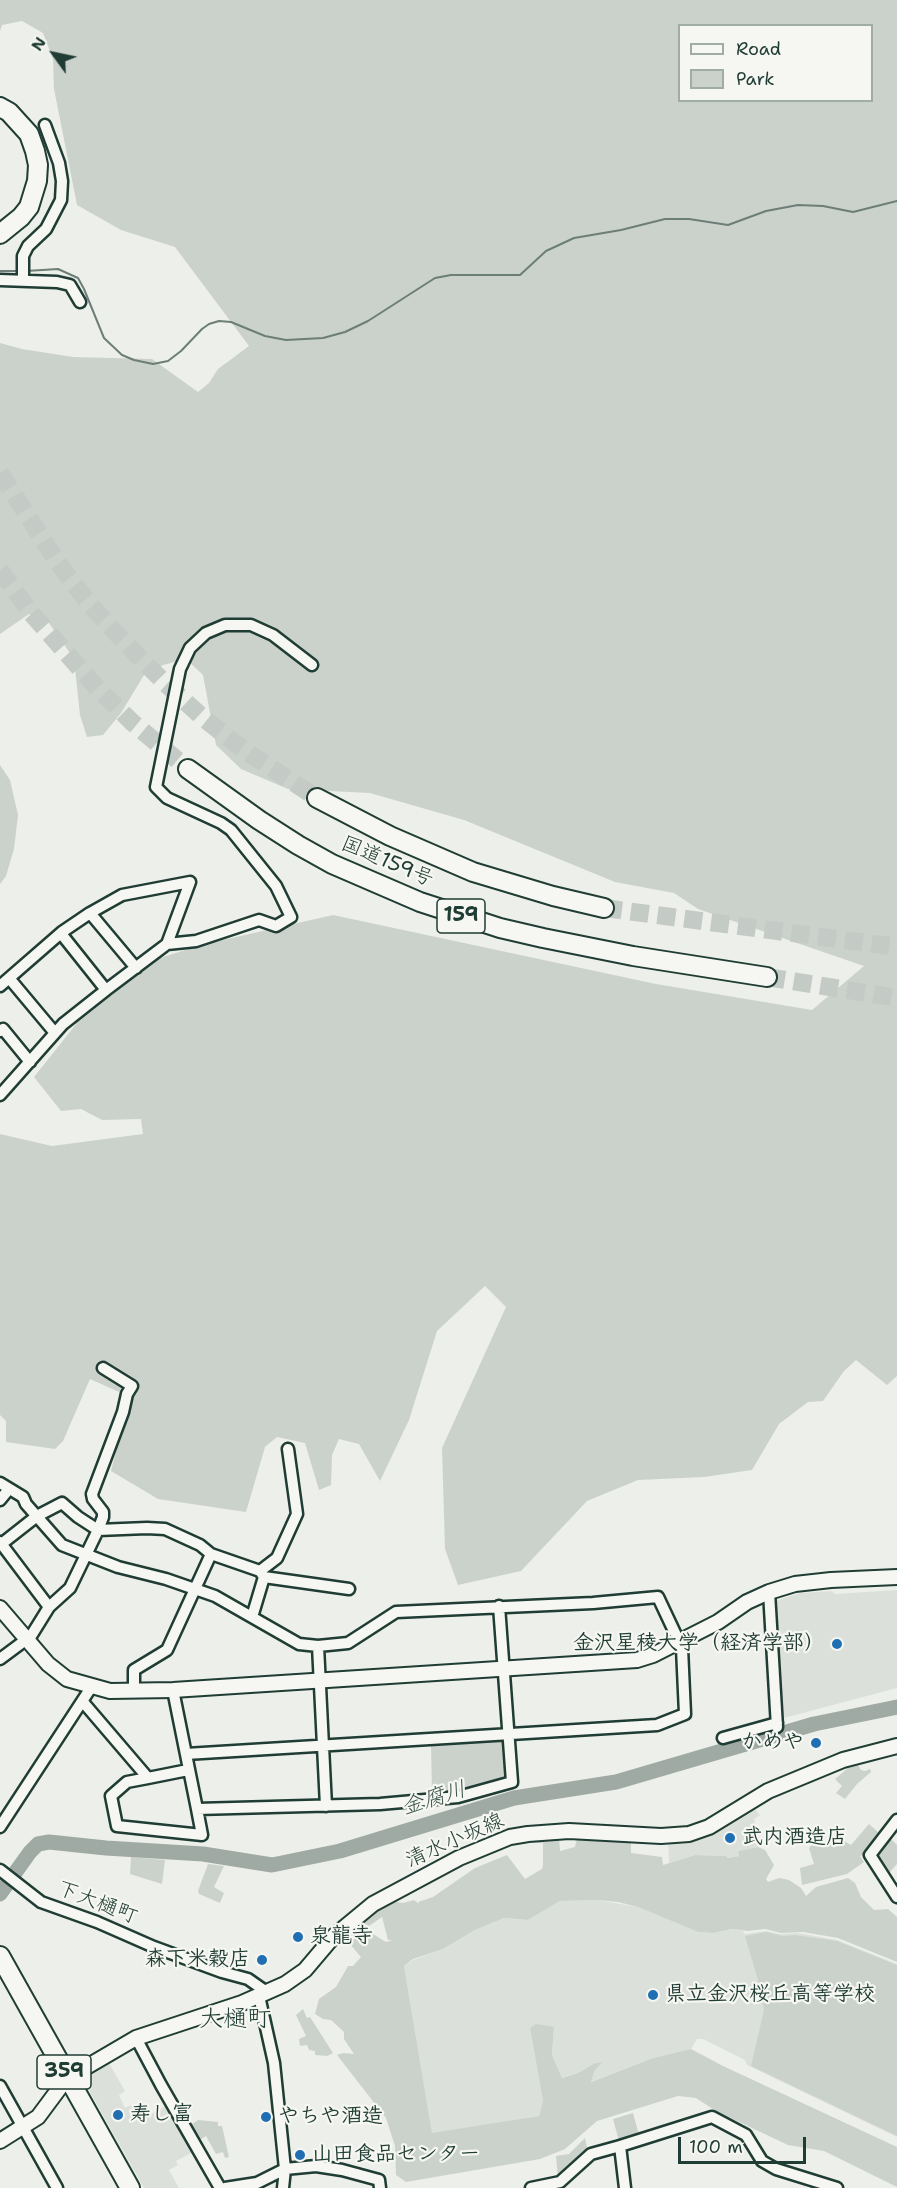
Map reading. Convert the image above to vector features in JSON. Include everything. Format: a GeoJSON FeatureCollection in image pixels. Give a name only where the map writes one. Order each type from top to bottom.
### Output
{"type":"FeatureCollection","features":[{"type":"Feature","properties":{"kind":"highway"},"geometry":{"type":"LineString","coordinates":[[0,107],[9,112],[29,134],[38,165],[38,181],[29,207],[16,222],[0,234]]}},
{"type":"Feature","properties":{"kind":"highway"},"geometry":{"type":"LineString","coordinates":[[0,118],[11,127],[20,140],[28,165],[28,179],[21,201],[14,211],[0,223]]}},
{"type":"Feature","properties":{"kind":"highway","name":"国道159号"},"geometry":{"type":"LineString","coordinates":[[189,769],[298,845],[332,864],[420,902],[543,938],[633,956],[767,977]]}},
{"type":"Feature","properties":{"kind":"highway","name":"国道159号"},"geometry":{"type":"LineString","coordinates":[[317,798],[390,836],[473,872],[553,896],[604,908]]}},
{"type":"Feature","properties":{"kind":"highway","name":"359"},"geometry":{"type":"LineString","coordinates":[[0,1956],[130,2188]]}},
{"type":"Feature","properties":{"kind":"street"},"geometry":{"type":"LineString","coordinates":[[23,278],[23,256],[28,246],[46,229],[61,200],[62,180],[59,163],[45,125]]}},
{"type":"Feature","properties":{"kind":"street"},"geometry":{"type":"LineString","coordinates":[[0,280],[23,278],[70,285],[80,302]]}},
{"type":"Feature","properties":{"kind":"street"},"geometry":{"type":"LineString","coordinates":[[0,1095],[63,1024],[167,944],[196,941],[259,920],[276,926],[291,917],[276,886],[231,830],[167,798],[156,787],[184,658],[197,640],[206,633],[225,625],[250,625],[262,629],[312,665]]}},
{"type":"Feature","properties":{"kind":"street"},"geometry":{"type":"LineString","coordinates":[[0,986],[62,932],[122,895],[190,882],[167,944]]}},
{"type":"Feature","properties":{"kind":"street"},"geometry":{"type":"LineString","coordinates":[[90,913],[136,968]]}},
{"type":"Feature","properties":{"kind":"street"},"geometry":{"type":"LineString","coordinates":[[62,932],[106,990]]}},
{"type":"Feature","properties":{"kind":"street"},"geometry":{"type":"LineString","coordinates":[[9,978],[55,1033]]}},
{"type":"Feature","properties":{"kind":"street"},"geometry":{"type":"LineString","coordinates":[[0,1031],[3,1029],[30,1062]]}},
{"type":"Feature","properties":{"kind":"street"},"geometry":{"type":"LineString","coordinates":[[0,1659],[31,1636],[49,1607],[70,1588],[103,1517],[103,1512],[92,1494],[123,1412],[127,1394],[132,1386],[103,1368]]}},
{"type":"Feature","properties":{"kind":"street"},"geometry":{"type":"LineString","coordinates":[[252,1617],[262,1574],[277,1558],[297,1514],[288,1449]]}},
{"type":"Feature","properties":{"kind":"street"},"geometry":{"type":"LineString","coordinates":[[0,1500],[4,1486],[23,1497],[26,1504],[62,1545],[118,1567],[166,1579],[215,1596],[299,1644],[318,1646],[348,1643],[396,1611],[593,1603],[658,1597],[682,1648],[685,1714],[657,1725],[186,1754]]}},
{"type":"Feature","properties":{"kind":"street"},"geometry":{"type":"LineString","coordinates":[[49,1607],[0,1544],[37,1516],[63,1503],[78,1517],[98,1530],[165,1529],[200,1545],[212,1554],[262,1574],[349,1590]]}},
{"type":"Feature","properties":{"kind":"street"},"geometry":{"type":"LineString","coordinates":[[134,1691],[134,1670],[167,1650],[193,1589],[212,1554]]}},
{"type":"Feature","properties":{"kind":"street"},"geometry":{"type":"LineString","coordinates":[[0,1608],[25,1639],[67,1679],[110,1691],[173,1690],[637,1660],[653,1655],[769,1592],[795,1584],[897,1577]]}},
{"type":"Feature","properties":{"kind":"street"},"geometry":{"type":"LineString","coordinates":[[723,1738],[777,1725],[769,1592]]}},
{"type":"Feature","properties":{"kind":"street"},"geometry":{"type":"LineString","coordinates":[[198,1809],[413,1802],[458,1797],[512,1782],[499,1606]]}},
{"type":"Feature","properties":{"kind":"street"},"geometry":{"type":"LineString","coordinates":[[318,1646],[326,1806]]}},
{"type":"Feature","properties":{"kind":"street"},"geometry":{"type":"LineString","coordinates":[[0,1827],[92,1686]]}},
{"type":"Feature","properties":{"kind":"street"},"geometry":{"type":"LineString","coordinates":[[173,1690],[202,1835],[117,1826],[111,1796],[127,1782],[188,1770]]}},
{"type":"Feature","properties":{"kind":"street"},"geometry":{"type":"LineString","coordinates":[[83,1702],[148,1778]]}},
{"type":"Feature","properties":{"kind":"street","name":"清水小坂線"},"geometry":{"type":"LineString","coordinates":[[67,2078],[136,2038],[264,1995],[305,1970],[333,1937],[373,1904],[486,1846],[510,1837],[569,1831],[661,1836],[689,1834],[709,1827],[768,1791],[843,1760],[897,1746]]}},
{"type":"Feature","properties":{"kind":"street"},"geometry":{"type":"LineString","coordinates":[[897,1820],[870,1855],[897,1897]]}},
{"type":"Feature","properties":{"kind":"street","name":"下大樋町"},"geometry":{"type":"LineString","coordinates":[[0,1870],[41,1902],[97,1922],[154,1947],[248,1979],[264,1995]]}},
{"type":"Feature","properties":{"kind":"street"},"geometry":{"type":"LineString","coordinates":[[264,1995],[285,2169],[283,2188]]}},
{"type":"Feature","properties":{"kind":"street"},"geometry":{"type":"LineString","coordinates":[[136,2038],[220,2188]]}},
{"type":"Feature","properties":{"kind":"street"},"geometry":{"type":"LineString","coordinates":[[0,2141],[38,2117],[67,2078]]}},
{"type":"Feature","properties":{"kind":"street"},"geometry":{"type":"LineString","coordinates":[[0,2086],[57,2188]]}},
{"type":"Feature","properties":{"kind":"street"},"geometry":{"type":"LineString","coordinates":[[531,2188],[560,2182],[591,2154],[712,2117],[746,2135],[762,2161],[776,2169],[837,2188]]}},
{"type":"Feature","properties":{"kind":"street"},"geometry":{"type":"LineString","coordinates":[[620,2146],[625,2188]]}},
{"type":"Feature","properties":{"kind":"street"},"geometry":{"type":"LineString","coordinates":[[225,2188],[257,2183],[285,2169],[316,2166],[380,2180],[380,2188]]}},
{"type":"Feature","properties":{"kind":"shaded area","name":"金沢星稜大学（経済学部）"},"geometry":{"type":"Polygon","coordinates":[[[897,1590],[897,1688],[780,1719],[775,1601],[800,1593],[832,1591],[835,1594],[897,1590]]]}},
{"type":"Feature","properties":{"kind":"shaded area"},"geometry":{"type":"Polygon","coordinates":[[[753,1807],[760,1815],[754,1819],[758,1847],[738,1851],[739,1856],[728,1858],[726,1856],[695,1855],[669,1863],[668,1841],[704,1835],[743,1815],[753,1807]]]}},
{"type":"Feature","properties":{"kind":"shaded area","name":"県立金沢桜丘高等学校"},"geometry":{"type":"Polygon","coordinates":[[[597,1900],[638,1907],[698,1932],[713,1933],[732,1929],[743,1931],[744,1934],[766,1931],[780,1934],[798,1933],[837,1940],[897,1964],[897,2137],[747,2065],[745,2060],[703,2039],[697,2039],[691,2049],[653,2058],[590,2082],[601,2062],[562,2078],[552,2055],[554,2027],[530,2028],[543,2101],[539,2116],[432,2134],[404,1966],[504,1918],[528,1920],[560,1901],[597,1900]]]}},
{"type":"Feature","properties":{"kind":"shaded area"},"geometry":{"type":"Polygon","coordinates":[[[109,2063],[125,2091],[119,2095],[125,2108],[133,2104],[141,2120],[169,2104],[195,2151],[176,2161],[178,2165],[169,2170],[179,2188],[144,2188],[82,2078],[109,2063]]]}},
{"type":"Feature","properties":{"kind":"green space"},"geometry":{"type":"Polygon","coordinates":[[[0,0],[897,0],[897,1376],[887,1385],[856,1360],[844,1371],[823,1401],[808,1402],[779,1424],[752,1470],[704,1477],[638,1480],[587,1501],[521,1571],[458,1585],[445,1549],[442,1448],[506,1307],[485,1286],[437,1331],[409,1420],[380,1481],[359,1444],[339,1439],[332,1455],[331,1485],[319,1490],[305,1443],[277,1437],[265,1447],[246,1512],[158,1499],[111,1471],[129,1400],[119,1392],[90,1379],[63,1441],[55,1449],[6,1442],[6,1421],[0,1415],[0,1134],[52,1146],[143,1134],[141,1119],[102,1120],[81,1109],[61,1111],[34,1077],[77,1023],[157,959],[201,945],[333,915],[656,984],[812,1010],[864,966],[698,909],[674,893],[615,882],[464,820],[370,793],[288,789],[241,769],[216,745],[203,675],[186,659],[163,665],[144,675],[121,713],[103,735],[87,737],[80,715],[74,659],[49,623],[29,614],[0,634],[0,343],[73,357],[152,359],[198,392],[209,383],[218,369],[249,346],[175,247],[121,230],[77,205],[54,89],[53,59],[43,33],[22,21],[2,25],[0,31],[0,0]]]}},
{"type":"Feature","properties":{"kind":"green space"},"geometry":{"type":"Polygon","coordinates":[[[0,765],[10,780],[18,815],[14,849],[6,876],[0,884],[0,765]]]}},
{"type":"Feature","properties":{"kind":"green space"},"geometry":{"type":"Polygon","coordinates":[[[500,1740],[504,1743],[505,1775],[502,1778],[454,1793],[432,1793],[431,1744],[500,1740]]]}},
{"type":"Feature","properties":{"kind":"green space"},"geometry":{"type":"Polygon","coordinates":[[[858,1765],[861,1770],[870,1769],[871,1772],[845,1799],[836,1793],[842,1786],[835,1779],[848,1768],[858,1765]]]}},
{"type":"Feature","properties":{"kind":"green space"},"geometry":{"type":"Polygon","coordinates":[[[869,1824],[881,1835],[866,1853],[860,1856],[864,1862],[847,1874],[802,1885],[800,1868],[814,1864],[809,1848],[817,1839],[828,1845],[837,1837],[851,1845],[869,1824]]]}},
{"type":"Feature","properties":{"kind":"green space"},"geometry":{"type":"Polygon","coordinates":[[[559,1837],[560,1851],[575,1847],[577,1838],[631,1843],[631,1853],[662,1857],[663,1865],[695,1855],[726,1856],[728,1858],[739,1856],[738,1851],[758,1847],[765,1850],[774,1865],[766,1879],[768,1882],[779,1878],[789,1880],[801,1888],[806,1896],[816,1887],[848,1878],[855,1883],[861,1897],[874,1910],[888,1909],[897,1917],[897,1962],[838,1938],[803,1932],[781,1933],[765,1929],[748,1931],[732,1929],[713,1933],[698,1932],[638,1907],[618,1902],[560,1901],[528,1920],[504,1918],[475,1930],[443,1949],[413,1959],[404,1966],[432,2133],[539,2116],[543,2101],[530,2028],[536,2024],[554,2027],[552,2055],[562,2078],[602,2062],[594,2072],[591,2082],[653,2058],[691,2049],[897,2147],[897,2187],[824,2151],[788,2145],[716,2111],[696,2098],[678,2096],[597,2121],[565,2149],[540,2159],[406,2182],[396,2175],[395,2146],[386,2118],[337,2055],[354,2054],[344,2039],[344,2032],[331,2020],[323,2019],[315,2014],[319,1999],[336,1987],[348,1966],[353,1966],[361,1957],[343,1936],[355,1923],[386,1942],[393,1940],[388,1940],[382,1917],[369,1926],[359,1921],[377,1907],[414,1900],[419,1904],[418,1902],[433,1897],[475,1868],[507,1855],[525,1879],[542,1869],[543,1865],[543,1843],[527,1843],[528,1840],[559,1837]]]}},
{"type":"Feature","properties":{"kind":"green space"},"geometry":{"type":"Polygon","coordinates":[[[889,1837],[897,1845],[897,1864],[888,1874],[877,1853],[889,1837]]]}},
{"type":"Feature","properties":{"kind":"green space"},"geometry":{"type":"Polygon","coordinates":[[[131,1857],[165,1860],[162,1884],[130,1874],[131,1857]]]}},
{"type":"Feature","properties":{"kind":"green space"},"geometry":{"type":"Polygon","coordinates":[[[208,1864],[224,1866],[214,1887],[224,1893],[220,1903],[199,1894],[198,1891],[208,1864]]]}},
{"type":"Feature","properties":{"kind":"green space"},"geometry":{"type":"Polygon","coordinates":[[[766,1932],[783,1936],[795,1935],[837,1941],[897,1965],[897,2136],[751,2066],[764,2010],[762,1994],[745,1936],[766,1932]]]}},
{"type":"Feature","properties":{"kind":"green space"},"geometry":{"type":"Polygon","coordinates":[[[303,2009],[333,2053],[327,2056],[315,2055],[315,2051],[309,2050],[307,2045],[300,2046],[299,2039],[306,2036],[296,2015],[303,2009]]]}},
{"type":"Feature","properties":{"kind":"green space"},"geometry":{"type":"Polygon","coordinates":[[[633,2113],[639,2135],[619,2141],[613,2119],[633,2113]]]}},
{"type":"Feature","properties":{"kind":"green space"},"geometry":{"type":"Polygon","coordinates":[[[198,2120],[218,2122],[218,2126],[222,2126],[229,2157],[225,2158],[223,2152],[216,2154],[206,2136],[198,2141],[189,2126],[198,2120]]]}},
{"type":"Feature","properties":{"kind":"green space"},"geometry":{"type":"Polygon","coordinates":[[[585,2138],[588,2152],[558,2179],[556,2156],[569,2154],[585,2138]]]}},
{"type":"Feature","properties":{"kind":"waterway"},"geometry":{"type":"LineString","coordinates":[[26,271],[58,269],[78,278],[104,338],[122,355],[153,364],[168,361],[202,329],[219,321],[231,322],[265,336],[286,340],[323,338],[345,332],[368,321],[435,278],[451,275],[520,275],[546,251],[574,238],[665,219],[689,219],[728,225],[766,211],[798,205],[823,206],[853,212],[897,201]]}},
{"type":"Feature","properties":{"kind":"waterway"},"geometry":{"type":"LineString","coordinates":[[0,271],[20,271]]}},
{"type":"Feature","properties":{"kind":"waterway","name":"金腐川"},"geometry":{"type":"LineString","coordinates":[[0,1894],[38,1844],[49,1842],[203,1854],[272,1865],[340,1851],[514,1798],[616,1782],[814,1724],[897,1707]]}},
{"type":"Feature","properties":{"kind":"tunnel"},"geometry":{"type":"LineString","coordinates":[[0,473],[58,563],[91,606],[130,648],[202,717],[244,750],[317,798]]}},
{"type":"Feature","properties":{"kind":"tunnel"},"geometry":{"type":"LineString","coordinates":[[0,570],[31,613],[99,690],[133,723],[188,769]]}},
{"type":"Feature","properties":{"kind":"tunnel"},"geometry":{"type":"LineString","coordinates":[[604,908],[897,947]]}},
{"type":"Feature","properties":{"kind":"tunnel"},"geometry":{"type":"LineString","coordinates":[[767,977],[897,998]]}},
{"type":"Feature","properties":{"kind":"place","name":"金沢星稜大学（経済学部）"},"geometry":{"type":"Point","coordinates":[837,1644]}},
{"type":"Feature","properties":{"kind":"place","name":"かめや"},"geometry":{"type":"Point","coordinates":[816,1743]}},
{"type":"Feature","properties":{"kind":"place","name":"武内酒造店"},"geometry":{"type":"Point","coordinates":[730,1838]}},
{"type":"Feature","properties":{"kind":"place","name":"泉龍寺"},"geometry":{"type":"Point","coordinates":[298,1937]}},
{"type":"Feature","properties":{"kind":"place","name":"森下米穀店"},"geometry":{"type":"Point","coordinates":[262,1960]}},
{"type":"Feature","properties":{"kind":"place","name":"県立金沢桜丘高等学校"},"geometry":{"type":"Point","coordinates":[653,1995]}},
{"type":"Feature","properties":{"kind":"place","name":"寿し富"},"geometry":{"type":"Point","coordinates":[118,2115]}},
{"type":"Feature","properties":{"kind":"place","name":"やちや酒造"},"geometry":{"type":"Point","coordinates":[266,2117]}},
{"type":"Feature","properties":{"kind":"place","name":"山田食品センター"},"geometry":{"type":"Point","coordinates":[300,2155]}},
{"type":"Feature","properties":{"kind":"district","name":"大樋町"},"geometry":{"type":"Point","coordinates":[235,2020]}}]}
